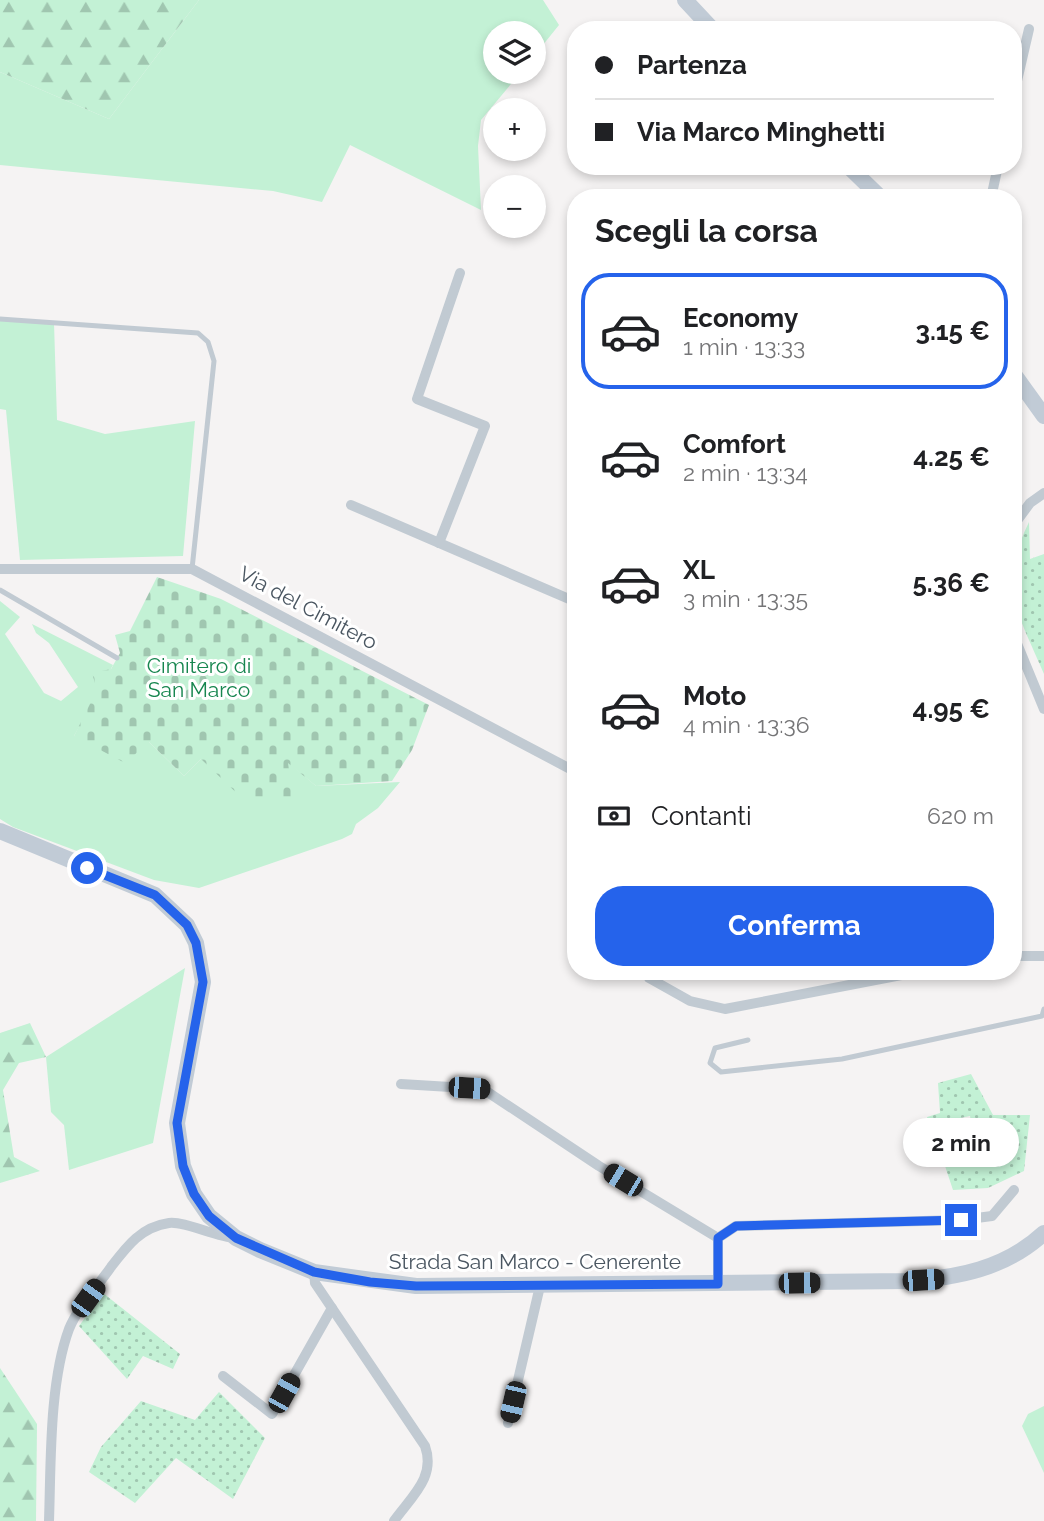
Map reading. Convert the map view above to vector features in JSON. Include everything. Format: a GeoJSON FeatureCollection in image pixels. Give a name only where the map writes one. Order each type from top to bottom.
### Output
{"type":"FeatureCollection","features":[{"type":"Feature","properties":{"kind":"main road"},"geometry":{"type":"LineString","coordinates":[[685,0],[705,21]]}},
{"type":"Feature","properties":{"kind":"main road"},"geometry":{"type":"LineString","coordinates":[[857,175],[872,189]]}},
{"type":"Feature","properties":{"kind":"main road"},"geometry":{"type":"LineString","coordinates":[[1022,385],[1044,415]]}},
{"type":"Feature","properties":{"kind":"main road","name":"Strada San Marco - Cenerente"},"geometry":{"type":"LineString","coordinates":[[0,831],[155,895],[187,925],[196,943],[203,982],[177,1123],[183,1166],[194,1194],[209,1216],[236,1238],[314,1272],[416,1286],[941,1279],[976,1272],[1000,1263],[1044,1233]]}},
{"type":"Feature","properties":{"kind":"street"},"geometry":{"type":"LineString","coordinates":[[1022,59],[1029,29]]}},
{"type":"Feature","properties":{"kind":"street"},"geometry":{"type":"LineString","coordinates":[[439,543],[485,426],[417,399],[460,273]]}},
{"type":"Feature","properties":{"kind":"street"},"geometry":{"type":"LineString","coordinates":[[1022,514],[1030,503],[1044,493]]}},
{"type":"Feature","properties":{"kind":"street"},"geometry":{"type":"LineString","coordinates":[[351,505],[567,598]]}},
{"type":"Feature","properties":{"kind":"street","name":"Via del Cimitero"},"geometry":{"type":"LineString","coordinates":[[0,569],[192,569],[567,767]]}},
{"type":"Feature","properties":{"kind":"street"},"geometry":{"type":"LineString","coordinates":[[1022,656],[1044,709]]}},
{"type":"Feature","properties":{"kind":"street"},"geometry":{"type":"LineString","coordinates":[[1022,956],[1044,956]]}},
{"type":"Feature","properties":{"kind":"street"},"geometry":{"type":"LineString","coordinates":[[653,980],[690,1001],[724,1009],[875,980]]}},
{"type":"Feature","properties":{"kind":"street"},"geometry":{"type":"LineString","coordinates":[[401,1084],[483,1089],[519,1110],[599,1166],[718,1238]]}},
{"type":"Feature","properties":{"kind":"street"},"geometry":{"type":"LineString","coordinates":[[718,1238],[736,1226],[954,1221],[992,1216],[1014,1190]]}},
{"type":"Feature","properties":{"kind":"street"},"geometry":{"type":"LineString","coordinates":[[49,1521],[52,1446],[61,1361],[76,1314],[132,1240],[150,1228],[172,1222],[218,1237],[236,1238]]}},
{"type":"Feature","properties":{"kind":"street"},"geometry":{"type":"LineString","coordinates":[[718,1238],[718,1284]]}},
{"type":"Feature","properties":{"kind":"street"},"geometry":{"type":"LineString","coordinates":[[314,1272],[315,1283],[425,1446],[430,1461],[429,1472],[394,1521]]}},
{"type":"Feature","properties":{"kind":"street"},"geometry":{"type":"LineString","coordinates":[[508,1423],[540,1286]]}},
{"type":"Feature","properties":{"kind":"street"},"geometry":{"type":"LineString","coordinates":[[223,1376],[272,1414],[332,1308]]}},
{"type":"Feature","properties":{"kind":"lane"},"geometry":{"type":"LineString","coordinates":[[0,319],[198,333],[208,342],[214,361],[192,569]]}},
{"type":"Feature","properties":{"kind":"lane"},"geometry":{"type":"LineString","coordinates":[[0,590],[117,658]]}},
{"type":"Feature","properties":{"kind":"lane"},"geometry":{"type":"LineString","coordinates":[[748,1040],[715,1048],[710,1063],[721,1072],[842,1059],[1042,1016],[1044,1009]]}},
{"type":"Feature","properties":{"kind":"green space"},"geometry":{"type":"Polygon","coordinates":[[[0,0],[199,0],[109,119],[0,72],[0,0]]]}},
{"type":"Feature","properties":{"kind":"green space"},"geometry":{"type":"Polygon","coordinates":[[[199,0],[543,0],[559,25],[546,41],[546,21],[483,21],[483,84],[511,84],[499,98],[483,98],[478,146],[481,210],[350,145],[322,202],[273,191],[0,165],[0,72],[109,119],[199,0]]]}},
{"type":"Feature","properties":{"kind":"green space"},"geometry":{"type":"Polygon","coordinates":[[[0,319],[54,323],[57,420],[105,434],[195,421],[183,556],[20,560],[6,410],[0,409],[0,319]]]}},
{"type":"Feature","properties":{"kind":"green space"},"geometry":{"type":"Polygon","coordinates":[[[1029,522],[1030,559],[1044,554],[1044,674],[1022,623],[1022,538],[1029,522]]]}},
{"type":"Feature","properties":{"kind":"green space","name":"Cimitero di San Marco"},"geometry":{"type":"Polygon","coordinates":[[[157,577],[221,599],[429,705],[412,750],[392,781],[316,786],[288,763],[293,800],[244,800],[201,759],[184,776],[149,742],[125,763],[74,736],[97,690],[92,673],[111,669],[120,653],[115,635],[130,631],[157,577]]]}},
{"type":"Feature","properties":{"kind":"green space"},"geometry":{"type":"Polygon","coordinates":[[[0,601],[20,617],[5,634],[44,693],[61,701],[78,687],[49,643],[36,633],[32,624],[113,665],[74,736],[149,742],[184,776],[201,759],[288,762],[316,786],[400,782],[378,808],[356,824],[352,834],[199,888],[154,880],[13,827],[0,819],[0,601]]]}},
{"type":"Feature","properties":{"kind":"green space"},"geometry":{"type":"Polygon","coordinates":[[[185,968],[153,1143],[69,1170],[64,1125],[51,1112],[46,1057],[185,968]]]}},
{"type":"Feature","properties":{"kind":"green space"},"geometry":{"type":"Polygon","coordinates":[[[30,1023],[46,1057],[19,1063],[3,1090],[14,1157],[40,1171],[0,1183],[0,1033],[30,1023]]]}},
{"type":"Feature","properties":{"kind":"green space"},"geometry":{"type":"Polygon","coordinates":[[[971,1074],[993,1115],[1030,1115],[1024,1171],[988,1188],[953,1190],[945,1166],[977,1160],[970,1116],[928,1125],[927,1117],[940,1113],[938,1083],[971,1074]]]}},
{"type":"Feature","properties":{"kind":"green space"},"geometry":{"type":"Polygon","coordinates":[[[103,1293],[180,1354],[173,1369],[143,1356],[127,1379],[79,1326],[103,1293]]]}},
{"type":"Feature","properties":{"kind":"green space"},"geometry":{"type":"Polygon","coordinates":[[[0,1368],[37,1424],[36,1521],[0,1521],[0,1368]]]}},
{"type":"Feature","properties":{"kind":"green space"},"geometry":{"type":"Polygon","coordinates":[[[219,1392],[265,1438],[233,1499],[176,1458],[135,1503],[89,1472],[101,1447],[141,1401],[195,1420],[219,1392]]]}},
{"type":"Feature","properties":{"kind":"green space"},"geometry":{"type":"Polygon","coordinates":[[[1044,1406],[1044,1473],[1022,1426],[1028,1414],[1044,1406]]]}},
{"type":"Feature","properties":{"kind":"route"},"geometry":{"type":"LineString","coordinates":[[87,868],[155,895],[172,908],[187,925],[196,943],[202,963],[203,982],[177,1123],[183,1166],[194,1194],[209,1216],[236,1238],[314,1272],[370,1282],[416,1286],[718,1284],[718,1238],[736,1226],[961,1220]]}}]}
